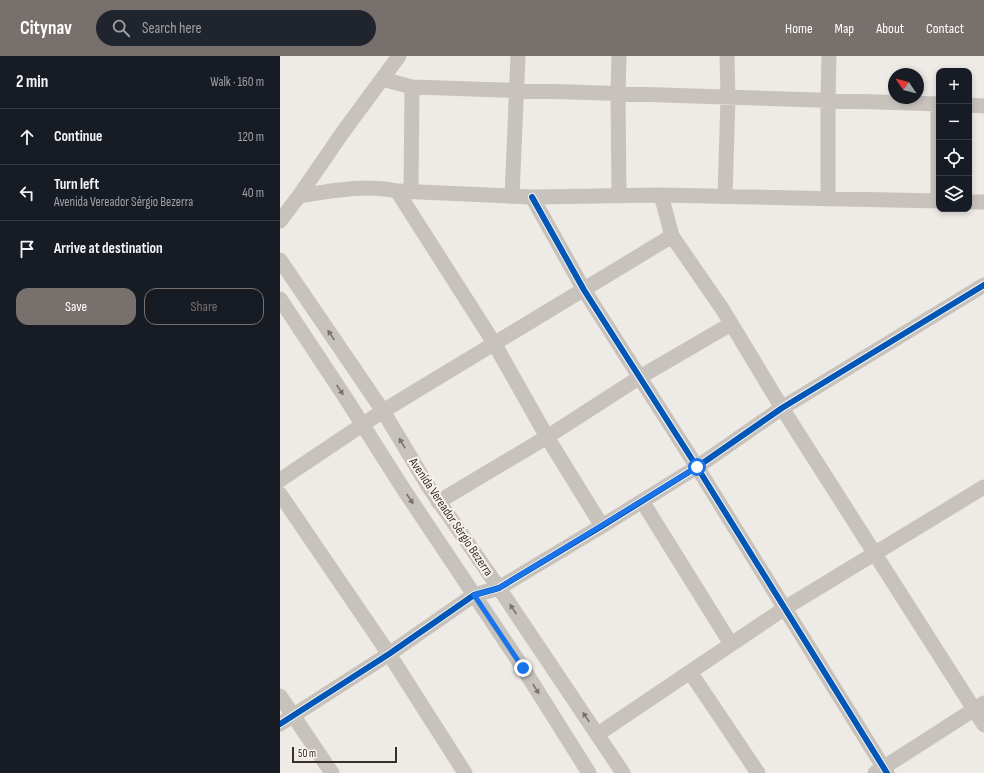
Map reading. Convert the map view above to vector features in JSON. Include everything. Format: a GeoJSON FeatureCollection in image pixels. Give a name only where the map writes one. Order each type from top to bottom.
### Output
{"type":"FeatureCollection","features":[{"type":"Feature","properties":{"kind":"street"},"geometry":{"type":"LineString","coordinates":[[280,221],[399,56]]}},
{"type":"Feature","properties":{"kind":"street"},"geometry":{"type":"LineString","coordinates":[[512,196],[518,56]]}},
{"type":"Feature","properties":{"kind":"street"},"geometry":{"type":"LineString","coordinates":[[619,56],[619,195]]}},
{"type":"Feature","properties":{"kind":"street"},"geometry":{"type":"LineString","coordinates":[[725,196],[728,97],[727,56]]}},
{"type":"Feature","properties":{"kind":"street"},"geometry":{"type":"LineString","coordinates":[[828,199],[829,56]]}},
{"type":"Feature","properties":{"kind":"street"},"geometry":{"type":"LineString","coordinates":[[382,79],[412,86],[936,104]]}},
{"type":"Feature","properties":{"kind":"street"},"geometry":{"type":"LineString","coordinates":[[412,86],[404,191],[494,343],[547,437],[602,526]]}},
{"type":"Feature","properties":{"kind":"street"},"geometry":{"type":"LineString","coordinates":[[972,105],[984,106]]}},
{"type":"Feature","properties":{"kind":"street"},"geometry":{"type":"LineString","coordinates":[[938,140],[938,176]]}},
{"type":"Feature","properties":{"kind":"street"},"geometry":{"type":"LineString","coordinates":[[299,196],[360,187],[381,187],[404,191],[532,197],[661,195],[936,201]]}},
{"type":"Feature","properties":{"kind":"street"},"geometry":{"type":"LineString","coordinates":[[661,195],[672,236],[731,324],[782,408],[874,552],[979,706],[984,725]]}},
{"type":"Feature","properties":{"kind":"street"},"geometry":{"type":"LineString","coordinates":[[532,197],[584,290],[785,608],[882,771],[979,706]]}},
{"type":"Feature","properties":{"kind":"street"},"geometry":{"type":"LineString","coordinates":[[972,202],[984,202]]}},
{"type":"Feature","properties":{"kind":"street"},"geometry":{"type":"LineString","coordinates":[[280,480],[383,411],[672,236]]}},
{"type":"Feature","properties":{"kind":"street","name":"Avenida Vereador Sérgio Bezerra"},"geometry":{"type":"LineString","coordinates":[[280,260],[383,411],[438,502],[499,588],[623,773]]}},
{"type":"Feature","properties":{"kind":"street"},"geometry":{"type":"LineString","coordinates":[[280,724],[389,654],[474,595],[499,588],[602,526],[697,467],[782,408],[984,285]]}},
{"type":"Feature","properties":{"kind":"street","name":"Avenida Vereador Sérgio Bezerra"},"geometry":{"type":"LineString","coordinates":[[280,299],[523,668],[584,771]]}},
{"type":"Feature","properties":{"kind":"street"},"geometry":{"type":"LineString","coordinates":[[438,502],[547,437],[640,377],[731,324]]}},
{"type":"Feature","properties":{"kind":"street"},"geometry":{"type":"LineString","coordinates":[[598,734],[785,608],[874,552],[984,486]]}},
{"type":"Feature","properties":{"kind":"street"},"geometry":{"type":"LineString","coordinates":[[280,494],[389,654],[465,773]]}},
{"type":"Feature","properties":{"kind":"street"},"geometry":{"type":"LineString","coordinates":[[642,501],[731,644]]}},
{"type":"Feature","properties":{"kind":"street"},"geometry":{"type":"LineString","coordinates":[[690,672],[758,773]]}},
{"type":"Feature","properties":{"kind":"street"},"geometry":{"type":"LineString","coordinates":[[280,696],[332,773]]}},
{"type":"Feature","properties":{"kind":"cycle path"},"geometry":{"type":"LineString","coordinates":[[532,197],[584,290],[697,467],[887,773]]}},
{"type":"Feature","properties":{"kind":"cycle path"},"geometry":{"type":"LineString","coordinates":[[280,724],[389,654],[474,595],[499,588],[602,526],[697,467],[782,408],[984,285]]}},
{"type":"Feature","properties":{"kind":"route"},"geometry":{"type":"LineString","coordinates":[[523,668],[474,595],[499,588],[697,467]]}}]}
